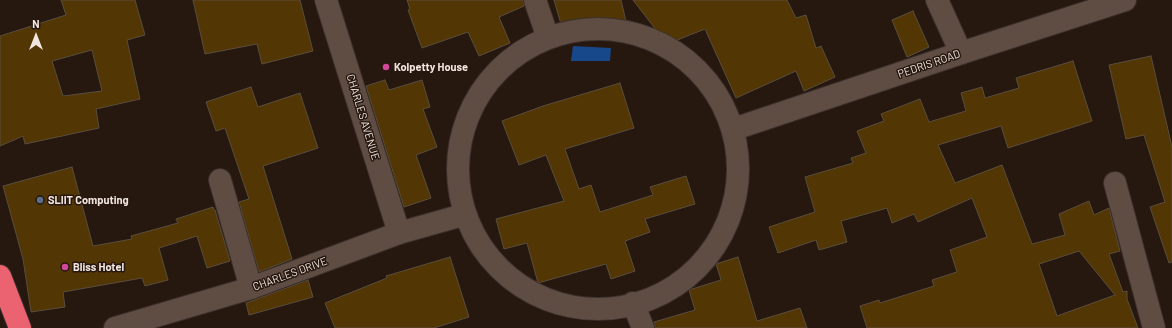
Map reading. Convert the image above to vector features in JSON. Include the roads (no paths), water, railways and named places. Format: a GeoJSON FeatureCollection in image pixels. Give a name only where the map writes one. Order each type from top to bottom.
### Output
{"type":"FeatureCollection","features":[{"type":"Feature","properties":{"kind":"highway"},"geometry":{"type":"LineString","coordinates":[[0,276],[20,328]]}},
{"type":"Feature","properties":{"kind":"street","name":"CHARLES AVENUE"},"geometry":{"type":"LineString","coordinates":[[326,0],[400,233]]}},
{"type":"Feature","properties":{"kind":"street"},"geometry":{"type":"LineString","coordinates":[[535,0],[548,38]]}},
{"type":"Feature","properties":{"kind":"street"},"geometry":{"type":"LineString","coordinates":[[937,0],[961,53]]}},
{"type":"Feature","properties":{"kind":"street","name":"PEDRIS ROAD"},"geometry":{"type":"LineString","coordinates":[[734,129],[1125,0]]}},
{"type":"Feature","properties":{"kind":"street"},"geometry":{"type":"LineString","coordinates":[[594,29],[639,35],[681,55],[713,88],[734,129],[739,169],[734,208],[717,245],[691,275],[657,297],[612,309],[565,306],[522,288],[487,256],[463,215],[457,173],[462,130],[481,91],[510,59],[548,38],[594,29]]}},
{"type":"Feature","properties":{"kind":"street"},"geometry":{"type":"LineString","coordinates":[[220,180],[251,288]]}},
{"type":"Feature","properties":{"kind":"street"},"geometry":{"type":"LineString","coordinates":[[1115,183],[1154,328]]}},
{"type":"Feature","properties":{"kind":"street","name":"CHARLES DRIVE"},"geometry":{"type":"LineString","coordinates":[[115,328],[251,288],[400,233],[463,215]]}},
{"type":"Feature","properties":{"kind":"street"},"geometry":{"type":"LineString","coordinates":[[633,303],[643,328]]}},
{"type":"Feature","properties":{"kind":"water"},"geometry":{"type":"Polygon","coordinates":[[[573,46],[611,48],[610,61],[571,61],[573,46]]]}},
{"type":"Feature","properties":{"kind":"place","name":"Kolpetty House"},"geometry":{"type":"Point","coordinates":[386,67]}},
{"type":"Feature","properties":{"kind":"place","name":"SLIIT Computing"},"geometry":{"type":"Point","coordinates":[40,200]}},
{"type":"Feature","properties":{"kind":"place","name":"Bliss Hotel"},"geometry":{"type":"Point","coordinates":[65,267]}}]}
